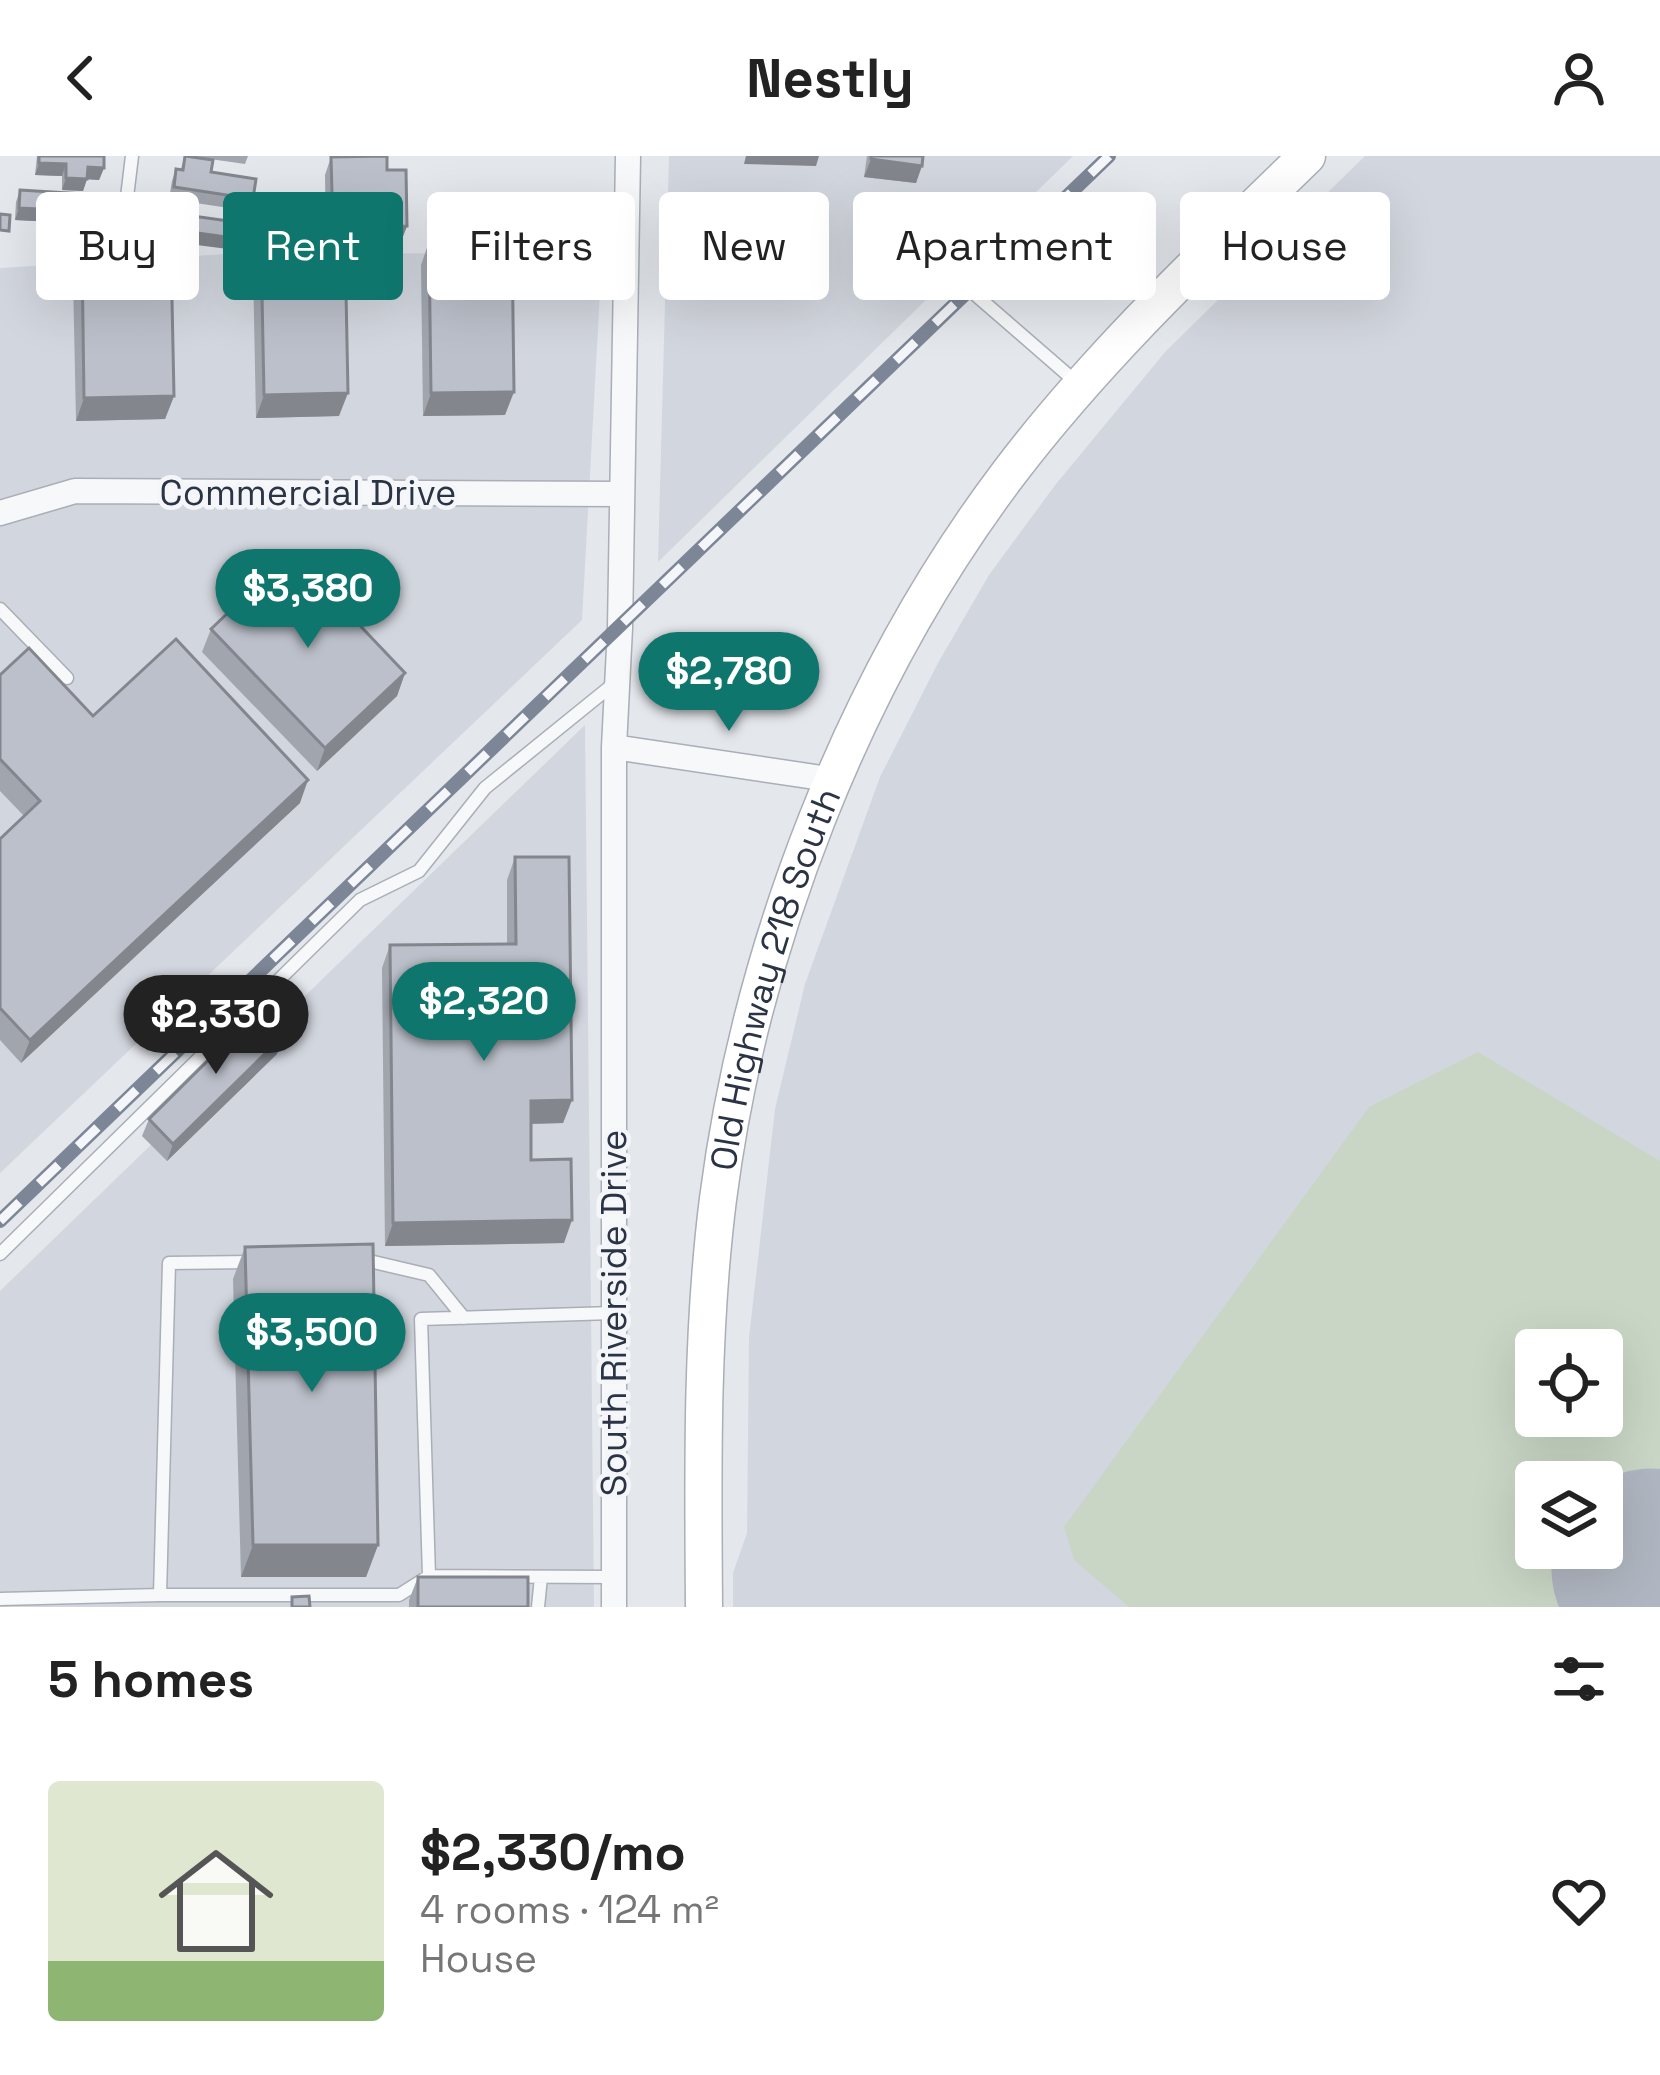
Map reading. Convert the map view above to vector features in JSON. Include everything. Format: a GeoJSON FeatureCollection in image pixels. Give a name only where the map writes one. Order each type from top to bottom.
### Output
{"type":"FeatureCollection","features":[{"type":"Feature","properties":{"kind":"main road","name":"Old Highway 218 South"},"geometry":{"type":"LineString","coordinates":[[704,1607],[710,1298],[718,1199],[754,1012],[789,894],[835,780],[914,622],[963,539],[1080,385],[1153,306],[1307,156]]}},
{"type":"Feature","properties":{"kind":"street","name":"South Riverside Drive"},"geometry":{"type":"LineString","coordinates":[[614,1607],[614,747],[628,156]]}},
{"type":"Feature","properties":{"kind":"street","name":"Commercial Drive"},"geometry":{"type":"LineString","coordinates":[[0,513],[75,491],[620,494]]}},
{"type":"Feature","properties":{"kind":"street"},"geometry":{"type":"LineString","coordinates":[[614,747],[835,780]]}},
{"type":"Feature","properties":{"kind":"lane"},"geometry":{"type":"LineString","coordinates":[[128,192],[132,156]]}},
{"type":"Feature","properties":{"kind":"lane"},"geometry":{"type":"LineString","coordinates":[[982,300],[1080,385]]}},
{"type":"Feature","properties":{"kind":"lane"},"geometry":{"type":"LineString","coordinates":[[0,608],[67,678]]}},
{"type":"Feature","properties":{"kind":"lane"},"geometry":{"type":"LineString","coordinates":[[0,1254],[360,900],[419,871],[485,788],[617,681]]}},
{"type":"Feature","properties":{"kind":"lane"},"geometry":{"type":"LineString","coordinates":[[341,1260],[362,1259],[429,1275],[464,1318]]}},
{"type":"Feature","properties":{"kind":"lane"},"geometry":{"type":"LineString","coordinates":[[160,1595],[169,1263],[276,1261]]}},
{"type":"Feature","properties":{"kind":"lane"},"geometry":{"type":"LineString","coordinates":[[429,1576],[421,1319],[613,1313]]}},
{"type":"Feature","properties":{"kind":"lane"},"geometry":{"type":"LineString","coordinates":[[0,1598],[399,1595],[429,1576],[614,1577]]}},
{"type":"Feature","properties":{"kind":"lane"},"geometry":{"type":"LineString","coordinates":[[538,1607],[541,1577]]}},
{"type":"Feature","properties":{"kind":"shaded area"},"geometry":{"type":"Polygon","coordinates":[[[669,156],[1073,156],[1036,192],[853,192],[853,300],[926,300],[658,562],[665,300],[829,300],[829,192],[668,192],[669,156]]]}},
{"type":"Feature","properties":{"kind":"shaded area"},"geometry":{"type":"Polygon","coordinates":[[[1365,156],[1660,156],[1660,1607],[733,1607],[733,1573],[747,1533],[749,1338],[775,1109],[805,984],[880,777],[989,575],[1056,484],[1166,351],[1218,300],[1390,300],[1390,192],[1328,192],[1365,156]]]}},
{"type":"Feature","properties":{"kind":"shaded area"},"geometry":{"type":"Polygon","coordinates":[[[403,253],[427,253],[427,300],[600,300],[582,620],[0,1173],[0,268],[36,266],[36,300],[199,300],[199,256],[223,254],[223,300],[403,300],[403,253]]]}},
{"type":"Feature","properties":{"kind":"shaded area"},"geometry":{"type":"Polygon","coordinates":[[[585,725],[594,1607],[0,1607],[0,1291],[585,725]]]}},
{"type":"Feature","properties":{"kind":"green space"},"geometry":{"type":"Polygon","coordinates":[[[1478,1052],[1660,1161],[1660,1519],[1635,1503],[1623,1519],[1623,1461],[1515,1461],[1515,1569],[1587,1569],[1574,1586],[1604,1607],[1129,1607],[1074,1560],[1064,1527],[1369,1107],[1478,1052]]]}},
{"type":"Feature","properties":{"kind":"building"},"geometry":{"type":"Polygon","coordinates":[[[39,156],[104,156],[104,168],[88,167],[87,179],[66,178],[66,164],[39,163],[39,156]]]}},
{"type":"Feature","properties":{"kind":"building"},"geometry":{"type":"Polygon","coordinates":[[[185,156],[213,160],[211,172],[256,179],[254,192],[223,194],[174,187],[176,169],[183,170],[185,156]]]}},
{"type":"Feature","properties":{"kind":"building"},"geometry":{"type":"Polygon","coordinates":[[[387,156],[387,170],[406,170],[407,226],[403,226],[403,192],[332,192],[331,157],[387,156]]]}},
{"type":"Feature","properties":{"kind":"building"},"geometry":{"type":"Polygon","coordinates":[[[871,156],[923,156],[922,166],[871,156]]]}},
{"type":"Feature","properties":{"kind":"building"},"geometry":{"type":"Polygon","coordinates":[[[20,190],[52,192],[36,192],[36,209],[19,208],[20,190]]]}},
{"type":"Feature","properties":{"kind":"building"},"geometry":{"type":"Polygon","coordinates":[[[0,214],[10,215],[9,231],[0,230],[0,214]]]}},
{"type":"Feature","properties":{"kind":"building"},"geometry":{"type":"Polygon","coordinates":[[[199,217],[223,220],[223,237],[199,233],[199,217]]]}},
{"type":"Feature","properties":{"kind":"building"},"geometry":{"type":"Polygon","coordinates":[[[83,300],[172,300],[174,396],[84,398],[83,300]]]}},
{"type":"Feature","properties":{"kind":"building"},"geometry":{"type":"Polygon","coordinates":[[[262,300],[346,300],[348,393],[264,395],[262,300]]]}},
{"type":"Feature","properties":{"kind":"building"},"geometry":{"type":"Polygon","coordinates":[[[430,300],[513,300],[514,392],[431,393],[430,300]]]}},
{"type":"Feature","properties":{"kind":"building"},"geometry":{"type":"Polygon","coordinates":[[[291,553],[405,673],[325,748],[211,629],[291,553]]]}},
{"type":"Feature","properties":{"kind":"building"},"geometry":{"type":"Polygon","coordinates":[[[176,639],[308,780],[30,1040],[0,1008],[0,839],[40,801],[0,759],[0,675],[29,648],[93,716],[176,639]]]}},
{"type":"Feature","properties":{"kind":"building"},"geometry":{"type":"Polygon","coordinates":[[[515,857],[569,857],[572,1100],[531,1101],[531,1160],[571,1159],[572,1220],[393,1223],[390,945],[516,944],[515,857]]]}},
{"type":"Feature","properties":{"kind":"building"},"geometry":{"type":"Polygon","coordinates":[[[258,1011],[283,1036],[173,1144],[149,1119],[258,1011]]]}},
{"type":"Feature","properties":{"kind":"building"},"geometry":{"type":"Polygon","coordinates":[[[373,1244],[378,1545],[253,1545],[245,1247],[373,1244]]]}},
{"type":"Feature","properties":{"kind":"building"},"geometry":{"type":"Polygon","coordinates":[[[418,1577],[528,1577],[528,1607],[418,1607],[418,1577]]]}},
{"type":"Feature","properties":{"kind":"building"},"geometry":{"type":"Polygon","coordinates":[[[309,1596],[310,1607],[292,1607],[292,1597],[309,1596]]]}},
{"type":"Feature","properties":{"kind":"runway"},"geometry":{"type":"LineString","coordinates":[[1652,1569],[1660,1575]]}},
{"type":"Feature","properties":{"kind":"railway"},"geometry":{"type":"LineString","coordinates":[[0,1221],[1109,156]]}}]}
